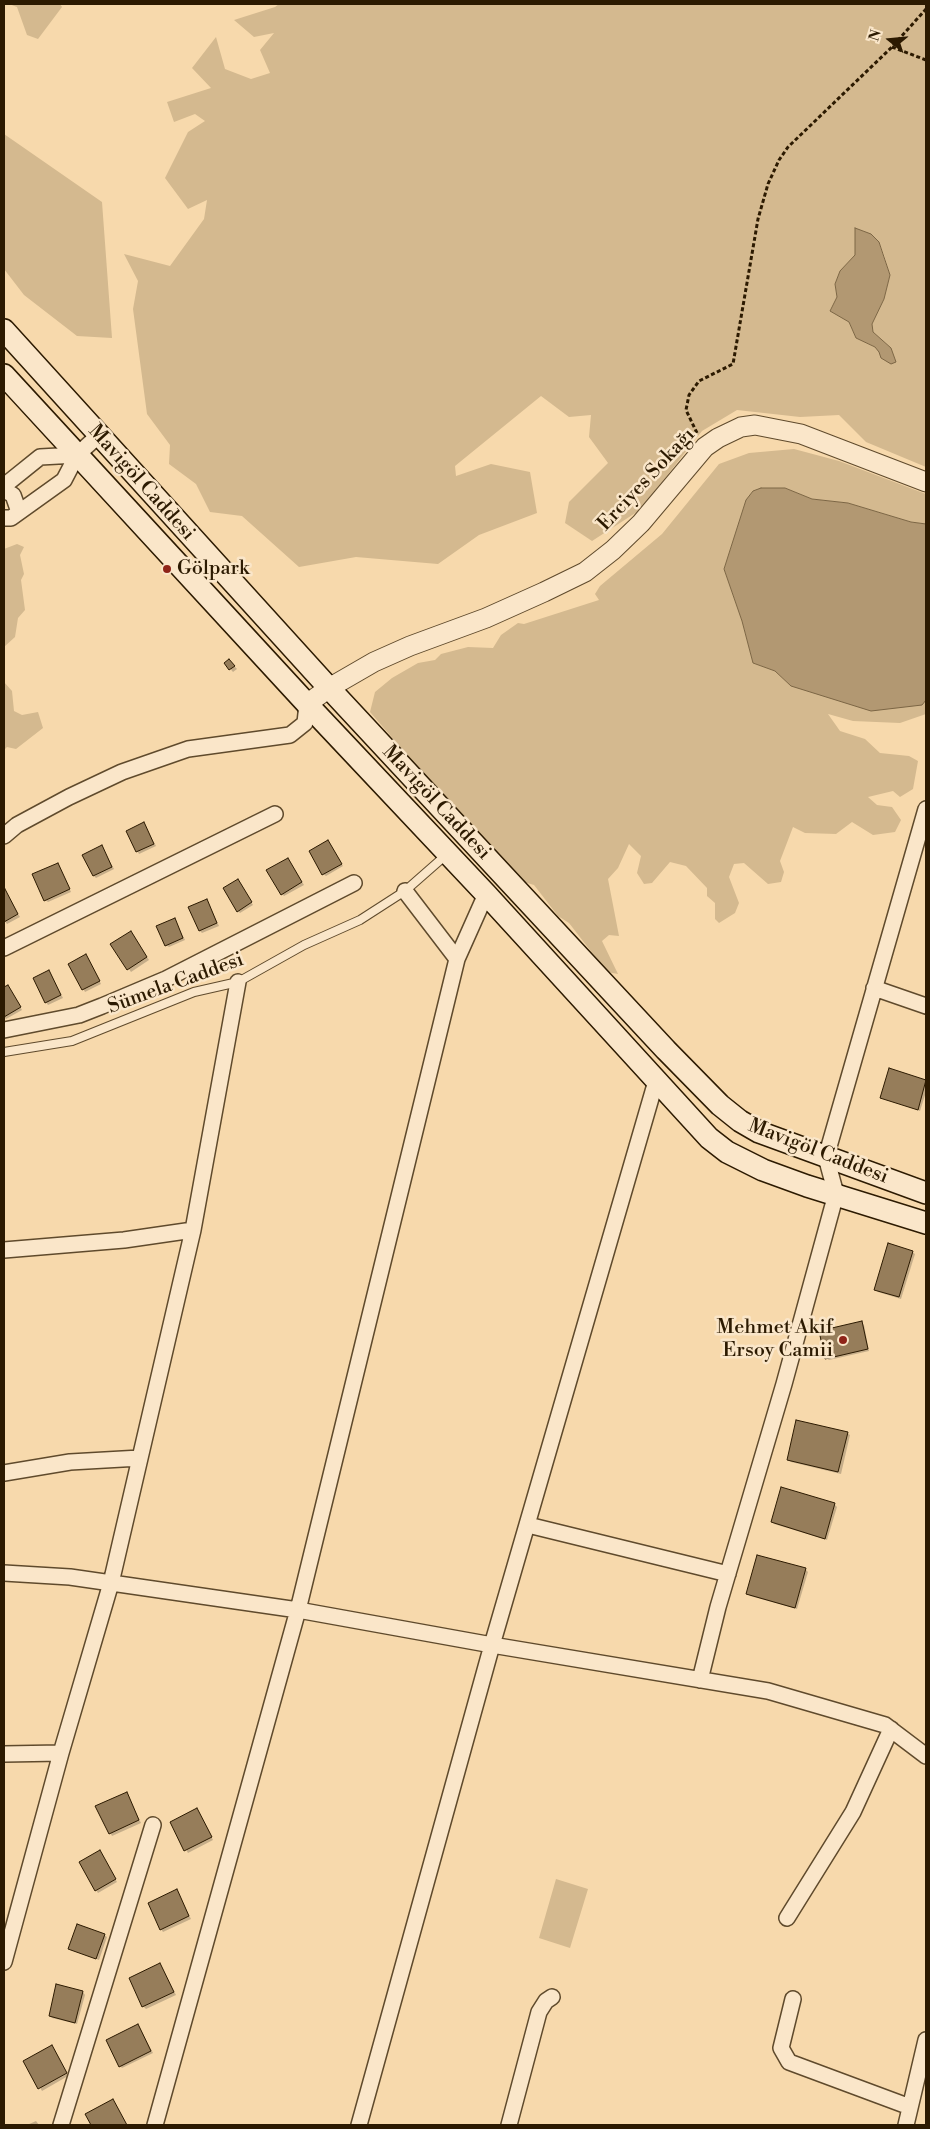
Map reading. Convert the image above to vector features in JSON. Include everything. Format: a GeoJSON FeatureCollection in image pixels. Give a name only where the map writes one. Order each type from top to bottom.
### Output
{"type":"FeatureCollection","features":[{"type":"Feature","properties":{"kind":"main road","name":"Mavigöl Caddesi"},"geometry":{"type":"LineString","coordinates":[[4,330],[329,688],[666,1050],[720,1105],[740,1121],[759,1132],[926,1193]]}},
{"type":"Feature","properties":{"kind":"main road","name":"Mavigöl Caddesi"},"geometry":{"type":"LineString","coordinates":[[4,375],[307,704],[486,894],[709,1138],[727,1152],[763,1170],[926,1223]]}},
{"type":"Feature","properties":{"kind":"street","name":"Erciyes Sokağı"},"geometry":{"type":"LineString","coordinates":[[307,704],[329,688],[383,658],[486,618],[585,572],[613,550],[641,523],[705,448],[718,438],[741,427],[755,425],[801,434],[926,482]]}},
{"type":"Feature","properties":{"kind":"street"},"geometry":{"type":"LineString","coordinates":[[4,518],[11,518],[64,480],[77,455],[99,435]]}},
{"type":"Feature","properties":{"kind":"street"},"geometry":{"type":"LineString","coordinates":[[4,486],[40,457],[77,455]]}},
{"type":"Feature","properties":{"kind":"street"},"geometry":{"type":"LineString","coordinates":[[4,490],[13,495],[19,512]]}},
{"type":"Feature","properties":{"kind":"street"},"geometry":{"type":"LineString","coordinates":[[4,836],[17,825],[68,797],[122,772],[188,749],[290,734],[305,723],[307,704]]}},
{"type":"Feature","properties":{"kind":"street"},"geometry":{"type":"LineString","coordinates":[[700,1680],[728,1574],[784,1384],[836,1194],[826,1157],[926,809]]}},
{"type":"Feature","properties":{"kind":"street"},"geometry":{"type":"LineString","coordinates":[[4,948],[275,814]]}},
{"type":"Feature","properties":{"kind":"street"},"geometry":{"type":"LineString","coordinates":[[4,1030],[79,1015],[102,1006],[166,979],[354,883]]}},
{"type":"Feature","properties":{"kind":"street"},"geometry":{"type":"LineString","coordinates":[[405,891],[457,959]]}},
{"type":"Feature","properties":{"kind":"street"},"geometry":{"type":"LineString","coordinates":[[155,2125],[298,1610],[457,959],[486,894]]}},
{"type":"Feature","properties":{"kind":"street"},"geometry":{"type":"LineString","coordinates":[[4,1962],[61,1753],[111,1583],[193,1230],[238,982]]}},
{"type":"Feature","properties":{"kind":"street"},"geometry":{"type":"LineString","coordinates":[[874,988],[926,1006]]}},
{"type":"Feature","properties":{"kind":"street"},"geometry":{"type":"LineString","coordinates":[[359,2125],[492,1645],[656,1081]]}},
{"type":"Feature","properties":{"kind":"street"},"geometry":{"type":"LineString","coordinates":[[4,1250],[124,1240],[193,1230]]}},
{"type":"Feature","properties":{"kind":"street"},"geometry":{"type":"LineString","coordinates":[[4,1472],[70,1462],[140,1458]]}},
{"type":"Feature","properties":{"kind":"street"},"geometry":{"type":"LineString","coordinates":[[528,1525],[728,1574]]}},
{"type":"Feature","properties":{"kind":"street"},"geometry":{"type":"LineString","coordinates":[[4,1573],[70,1577],[298,1610],[492,1645],[768,1691],[885,1725],[926,1756]]}},
{"type":"Feature","properties":{"kind":"street"},"geometry":{"type":"LineString","coordinates":[[787,1918],[853,1812],[891,1729]]}},
{"type":"Feature","properties":{"kind":"street"},"geometry":{"type":"LineString","coordinates":[[4,1754],[61,1753]]}},
{"type":"Feature","properties":{"kind":"street"},"geometry":{"type":"LineString","coordinates":[[61,2125],[152,1825]]}},
{"type":"Feature","properties":{"kind":"street"},"geometry":{"type":"LineString","coordinates":[[509,2125],[539,2012],[552,1997]]}},
{"type":"Feature","properties":{"kind":"street"},"geometry":{"type":"LineString","coordinates":[[793,1999],[782,2048],[789,2062],[910,2107]]}},
{"type":"Feature","properties":{"kind":"street"},"geometry":{"type":"LineString","coordinates":[[906,2125],[926,2040]]}},
{"type":"Feature","properties":{"kind":"lane","name":"Sümela Caddesi"},"geometry":{"type":"LineString","coordinates":[[4,1052],[72,1042],[194,992],[238,982],[304,944],[360,920],[405,891],[448,854]]}},
{"type":"Feature","properties":{"kind":"path"},"geometry":{"type":"LineString","coordinates":[[705,448],[686,410],[689,396],[699,381],[733,364],[758,219],[768,184],[779,160],[788,147],[892,47],[926,9]]}},
{"type":"Feature","properties":{"kind":"path"},"geometry":{"type":"LineString","coordinates":[[892,47],[926,60]]}},
{"type":"Feature","properties":{"kind":"shaded area"},"geometry":{"type":"Polygon","coordinates":[[[9,4],[60,4],[62,7],[38,39],[27,35],[17,7],[9,4]]]}},
{"type":"Feature","properties":{"kind":"shaded area"},"geometry":{"type":"Polygon","coordinates":[[[279,4],[926,4],[926,467],[866,442],[839,415],[800,417],[737,410],[702,431],[640,510],[592,541],[565,523],[569,502],[608,463],[589,437],[591,415],[569,417],[541,396],[455,466],[456,476],[491,464],[530,472],[537,513],[479,535],[438,564],[356,557],[299,567],[242,516],[210,512],[196,484],[169,464],[170,445],[147,414],[133,309],[138,281],[124,254],[170,266],[204,219],[207,200],[188,209],[165,178],[188,132],[205,121],[195,114],[174,122],[167,102],[211,88],[192,68],[216,37],[225,69],[251,79],[270,73],[260,50],[274,33],[254,37],[234,20],[279,4]],[[855,229],[855,255],[840,271],[835,284],[837,297],[830,310],[849,322],[856,338],[875,347],[896,362],[891,348],[873,332],[872,324],[884,299],[890,275],[879,242],[863,231],[855,229]]]}},
{"type":"Feature","properties":{"kind":"shaded area"},"geometry":{"type":"Polygon","coordinates":[[[4,134],[102,202],[112,338],[77,336],[24,295],[4,269],[4,134]]]}},
{"type":"Feature","properties":{"kind":"shaded area"},"geometry":{"type":"Polygon","coordinates":[[[855,228],[871,234],[879,242],[890,275],[884,299],[872,324],[873,332],[891,348],[896,362],[891,364],[881,358],[875,347],[856,338],[849,322],[830,311],[837,297],[835,284],[840,271],[855,255],[855,228]]]}},
{"type":"Feature","properties":{"kind":"shaded area"},"geometry":{"type":"Polygon","coordinates":[[[794,449],[839,461],[926,494],[926,524],[911,522],[848,503],[812,499],[785,488],[753,491],[746,501],[724,569],[742,621],[753,663],[775,671],[791,686],[922,705],[926,700],[926,714],[900,723],[853,721],[828,714],[840,731],[865,739],[880,753],[909,756],[918,761],[913,789],[900,797],[893,791],[868,797],[877,805],[892,807],[901,820],[895,832],[873,835],[852,822],[836,834],[805,833],[793,827],[780,861],[784,872],[781,882],[768,884],[744,863],[734,864],[729,877],[739,903],[735,913],[719,923],[715,919],[715,903],[707,896],[707,888],[686,866],[670,862],[652,883],[644,884],[637,873],[641,856],[629,844],[618,868],[608,879],[619,936],[609,935],[602,941],[618,974],[607,972],[569,923],[558,916],[534,885],[524,882],[451,811],[415,765],[401,756],[395,741],[370,712],[375,692],[392,678],[418,663],[435,660],[441,654],[468,647],[493,648],[501,635],[518,623],[524,624],[599,600],[595,594],[600,586],[662,534],[719,464],[749,453],[794,449]]]}},
{"type":"Feature","properties":{"kind":"shaded area"},"geometry":{"type":"Polygon","coordinates":[[[761,488],[785,488],[812,499],[848,503],[911,522],[926,524],[926,700],[922,705],[871,711],[791,686],[775,671],[753,663],[742,621],[724,569],[746,500],[753,491],[761,488]]]}},
{"type":"Feature","properties":{"kind":"shaded area"},"geometry":{"type":"Polygon","coordinates":[[[17,544],[24,547],[20,555],[24,574],[21,580],[25,610],[18,618],[15,637],[4,647],[4,549],[17,544]]]}},
{"type":"Feature","properties":{"kind":"shaded area"},"geometry":{"type":"Polygon","coordinates":[[[4,682],[12,691],[14,711],[22,715],[38,712],[43,728],[16,749],[7,747],[4,750],[4,682]]]}},
{"type":"Feature","properties":{"kind":"shaded area"},"geometry":{"type":"Polygon","coordinates":[[[556,1879],[588,1889],[570,1948],[539,1938],[556,1879]]]}},
{"type":"Feature","properties":{"kind":"building"},"geometry":{"type":"Polygon","coordinates":[[[229,659],[235,666],[229,670],[224,663],[229,659]]]}},
{"type":"Feature","properties":{"kind":"building"},"geometry":{"type":"Polygon","coordinates":[[[144,822],[154,844],[136,852],[126,831],[144,822]]]}},
{"type":"Feature","properties":{"kind":"building"},"geometry":{"type":"Polygon","coordinates":[[[328,840],[342,864],[322,875],[309,851],[328,840]]]}},
{"type":"Feature","properties":{"kind":"building"},"geometry":{"type":"Polygon","coordinates":[[[102,845],[112,867],[93,876],[82,855],[102,845]]]}},
{"type":"Feature","properties":{"kind":"building"},"geometry":{"type":"Polygon","coordinates":[[[288,858],[302,882],[281,895],[266,870],[288,858]]]}},
{"type":"Feature","properties":{"kind":"building"},"geometry":{"type":"Polygon","coordinates":[[[58,863],[70,889],[44,901],[32,874],[58,863]]]}},
{"type":"Feature","properties":{"kind":"building"},"geometry":{"type":"Polygon","coordinates":[[[238,879],[252,902],[237,912],[223,888],[238,879]]]}},
{"type":"Feature","properties":{"kind":"building"},"geometry":{"type":"Polygon","coordinates":[[[4,890],[18,914],[4,922],[4,890]]]}},
{"type":"Feature","properties":{"kind":"building"},"geometry":{"type":"Polygon","coordinates":[[[207,899],[217,923],[199,931],[188,907],[207,899]]]}},
{"type":"Feature","properties":{"kind":"building"},"geometry":{"type":"Polygon","coordinates":[[[175,918],[183,938],[165,946],[156,926],[175,918]]]}},
{"type":"Feature","properties":{"kind":"building"},"geometry":{"type":"Polygon","coordinates":[[[131,931],[147,957],[127,970],[110,944],[131,931]]]}},
{"type":"Feature","properties":{"kind":"building"},"geometry":{"type":"Polygon","coordinates":[[[86,954],[100,981],[82,990],[68,964],[86,954]]]}},
{"type":"Feature","properties":{"kind":"building"},"geometry":{"type":"Polygon","coordinates":[[[49,970],[61,995],[45,1003],[33,978],[49,970]]]}},
{"type":"Feature","properties":{"kind":"building"},"geometry":{"type":"Polygon","coordinates":[[[8,985],[21,1007],[4,1017],[4,987],[8,985]]]}},
{"type":"Feature","properties":{"kind":"building"},"geometry":{"type":"Polygon","coordinates":[[[889,1068],[926,1080],[918,1110],[880,1098],[889,1068]]]}},
{"type":"Feature","properties":{"kind":"building"},"geometry":{"type":"Polygon","coordinates":[[[888,1243],[913,1251],[899,1297],[874,1290],[888,1243]]]}},
{"type":"Feature","properties":{"kind":"building","name":"Mehmet Akif Ersoy Camii"},"geometry":{"type":"Polygon","coordinates":[[[862,1321],[868,1349],[825,1359],[819,1331],[862,1321]]]}},
{"type":"Feature","properties":{"kind":"building"},"geometry":{"type":"Polygon","coordinates":[[[796,1420],[848,1432],[838,1472],[787,1460],[796,1420]]]}},
{"type":"Feature","properties":{"kind":"building"},"geometry":{"type":"Polygon","coordinates":[[[781,1487],[835,1503],[825,1539],[771,1522],[781,1487]]]}},
{"type":"Feature","properties":{"kind":"building"},"geometry":{"type":"Polygon","coordinates":[[[757,1555],[806,1568],[795,1608],[746,1594],[757,1555]]]}},
{"type":"Feature","properties":{"kind":"building"},"geometry":{"type":"Polygon","coordinates":[[[127,1792],[139,1820],[109,1834],[95,1806],[127,1792]]]}},
{"type":"Feature","properties":{"kind":"building"},"geometry":{"type":"Polygon","coordinates":[[[197,1808],[212,1837],[184,1851],[170,1822],[197,1808]]]}},
{"type":"Feature","properties":{"kind":"building"},"geometry":{"type":"Polygon","coordinates":[[[100,1850],[116,1879],[95,1891],[79,1862],[100,1850]]]}},
{"type":"Feature","properties":{"kind":"building"},"geometry":{"type":"Polygon","coordinates":[[[177,1889],[189,1916],[160,1930],[148,1903],[177,1889]]]}},
{"type":"Feature","properties":{"kind":"building"},"geometry":{"type":"Polygon","coordinates":[[[77,1924],[105,1934],[96,1959],[68,1949],[77,1924]]]}},
{"type":"Feature","properties":{"kind":"building"},"geometry":{"type":"Polygon","coordinates":[[[160,1963],[174,1992],[142,2007],[129,1978],[160,1963]]]}},
{"type":"Feature","properties":{"kind":"building"},"geometry":{"type":"Polygon","coordinates":[[[56,1984],[83,1991],[75,2023],[49,2016],[56,1984]]]}},
{"type":"Feature","properties":{"kind":"building"},"geometry":{"type":"Polygon","coordinates":[[[138,2024],[151,2051],[119,2067],[106,2040],[138,2024]]]}},
{"type":"Feature","properties":{"kind":"building"},"geometry":{"type":"Polygon","coordinates":[[[52,2045],[67,2073],[38,2089],[23,2061],[52,2045]]]}},
{"type":"Feature","properties":{"kind":"building"},"geometry":{"type":"Polygon","coordinates":[[[113,2099],[127,2125],[91,2125],[85,2114],[113,2099]]]}},
{"type":"Feature","properties":{"kind":"place","name":"Gölpark"},"geometry":{"type":"Point","coordinates":[167,569]}},
{"type":"Feature","properties":{"kind":"place","name":"Mehmet Akif Ersoy Camii"},"geometry":{"type":"Point","coordinates":[843,1340]}}]}
